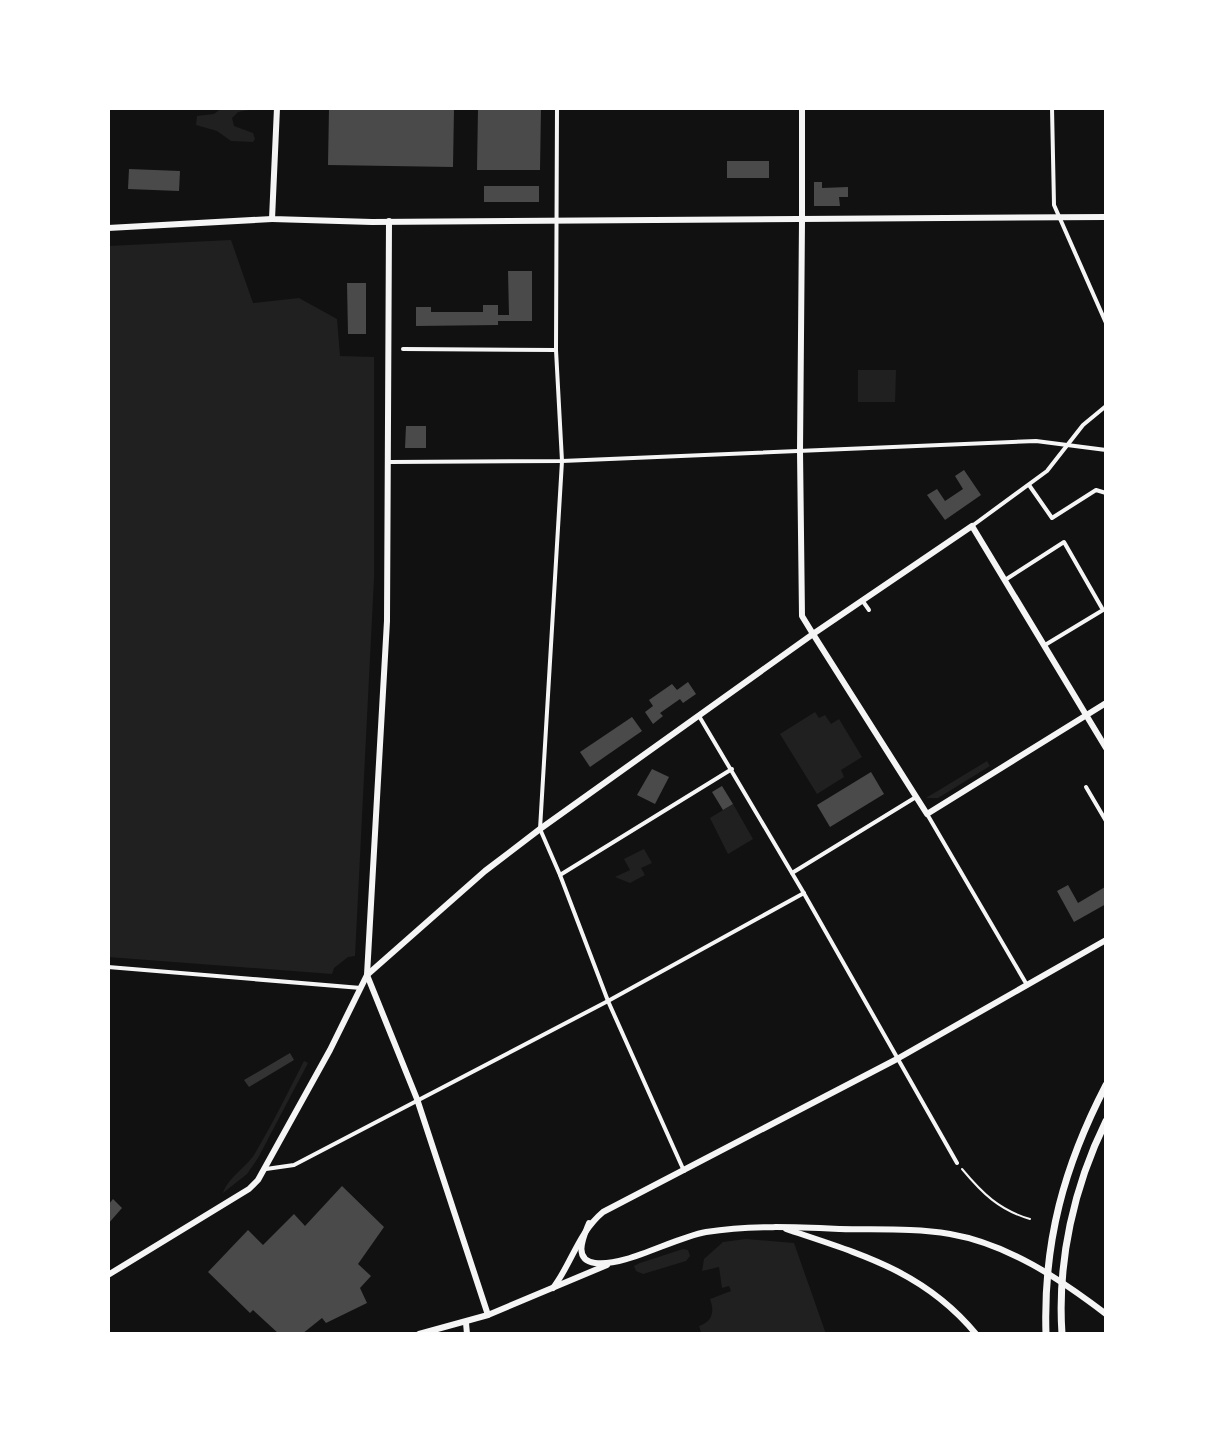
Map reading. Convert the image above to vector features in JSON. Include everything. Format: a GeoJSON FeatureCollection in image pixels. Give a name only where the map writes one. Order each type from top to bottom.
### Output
{"type":"FeatureCollection","features":[{"type":"Feature","properties":{"kind":"main road"},"geometry":{"type":"LineString","coordinates":[[272,219],[277,108]]}},
{"type":"Feature","properties":{"kind":"main road"},"geometry":{"type":"LineString","coordinates":[[802,108],[802,616],[927,814],[1106,703]]}},
{"type":"Feature","properties":{"kind":"main road"},"geometry":{"type":"LineString","coordinates":[[108,228],[272,219],[802,221],[1106,217]]}},
{"type":"Feature","properties":{"kind":"main road"},"geometry":{"type":"LineString","coordinates":[[108,1275],[249,1189],[266,1169],[367,975],[387,621],[389,221]]}},
{"type":"Feature","properties":{"kind":"main road"},"geometry":{"type":"LineString","coordinates":[[367,975],[485,871],[540,829],[813,634],[972,526],[1106,748]]}},
{"type":"Feature","properties":{"kind":"main road"},"geometry":{"type":"LineString","coordinates":[[553,1288],[589,1223],[603,1212],[897,1059],[1106,940]]}},
{"type":"Feature","properties":{"kind":"main road"},"geometry":{"type":"LineString","coordinates":[[367,975],[417,1099],[488,1315]]}},
{"type":"Feature","properties":{"kind":"main road"},"geometry":{"type":"LineString","coordinates":[[1046,1334],[1047,1268],[1055,1221],[1068,1169],[1106,1085]]}},
{"type":"Feature","properties":{"kind":"main road"},"geometry":{"type":"LineString","coordinates":[[1062,1334],[1061,1294],[1068,1233],[1085,1170],[1106,1121]]}},
{"type":"Feature","properties":{"kind":"main road"},"geometry":{"type":"LineString","coordinates":[[589,1223],[581,1244],[583,1257],[594,1263],[614,1262]]}},
{"type":"Feature","properties":{"kind":"main road"},"geometry":{"type":"LineString","coordinates":[[779,1227],[870,1257],[899,1271],[949,1305],[976,1334]]}},
{"type":"Feature","properties":{"kind":"main road"},"geometry":{"type":"LineString","coordinates":[[419,1334],[466,1323],[614,1262],[702,1233],[779,1227],[904,1230],[954,1235],[993,1247],[1030,1264],[1106,1314]]}},
{"type":"Feature","properties":{"kind":"main road"},"geometry":{"type":"LineString","coordinates":[[466,1323],[467,1334]]}},
{"type":"Feature","properties":{"kind":"street"},"geometry":{"type":"LineString","coordinates":[[557,108],[556,350],[562,461],[540,829],[608,1001],[684,1171]]}},
{"type":"Feature","properties":{"kind":"street"},"geometry":{"type":"LineString","coordinates":[[1052,108],[1054,205],[1106,323]]}},
{"type":"Feature","properties":{"kind":"street"},"geometry":{"type":"LineString","coordinates":[[403,349],[556,350]]}},
{"type":"Feature","properties":{"kind":"street"},"geometry":{"type":"LineString","coordinates":[[972,526],[1047,471],[1083,425],[1106,406]]}},
{"type":"Feature","properties":{"kind":"street"},"geometry":{"type":"LineString","coordinates":[[390,462],[562,461],[1036,441],[1106,450]]}},
{"type":"Feature","properties":{"kind":"street"},"geometry":{"type":"LineString","coordinates":[[1029,485],[1052,518],[1096,490],[1106,493]]}},
{"type":"Feature","properties":{"kind":"street"},"geometry":{"type":"LineString","coordinates":[[1005,580],[1064,542],[1103,610],[1045,645]]}},
{"type":"Feature","properties":{"kind":"street"},"geometry":{"type":"LineString","coordinates":[[862,600],[869,610]]}},
{"type":"Feature","properties":{"kind":"street"},"geometry":{"type":"LineString","coordinates":[[699,716],[804,893],[957,1163]]}},
{"type":"Feature","properties":{"kind":"street"},"geometry":{"type":"LineString","coordinates":[[560,875],[732,769]]}},
{"type":"Feature","properties":{"kind":"street"},"geometry":{"type":"LineString","coordinates":[[1086,787],[1106,821]]}},
{"type":"Feature","properties":{"kind":"street"},"geometry":{"type":"LineString","coordinates":[[792,873],[917,797]]}},
{"type":"Feature","properties":{"kind":"street"},"geometry":{"type":"LineString","coordinates":[[927,814],[1027,985]]}},
{"type":"Feature","properties":{"kind":"street"},"geometry":{"type":"LineString","coordinates":[[266,1169],[294,1165],[608,1001],[804,893]]}},
{"type":"Feature","properties":{"kind":"street"},"geometry":{"type":"LineString","coordinates":[[108,967],[361,988]]}},
{"type":"Feature","properties":{"kind":"path"},"geometry":{"type":"LineString","coordinates":[[957,1163],[991,1200],[1030,1219]]}},
{"type":"Feature","properties":{"kind":"shaded area"},"geometry":{"type":"Polygon","coordinates":[[[222,108],[261,108],[238,112],[232,118],[234,126],[253,133],[253,142],[231,141],[217,131],[196,125],[197,116],[214,114],[222,108]]]}},
{"type":"Feature","properties":{"kind":"shaded area"},"geometry":{"type":"Polygon","coordinates":[[[231,240],[253,303],[299,298],[337,319],[340,356],[374,357],[374,578],[355,956],[348,957],[334,968],[332,974],[108,957],[108,246],[231,240]]]}},
{"type":"Feature","properties":{"kind":"shaded area"},"geometry":{"type":"Polygon","coordinates":[[[858,370],[896,370],[895,402],[858,402],[858,370]]]}},
{"type":"Feature","properties":{"kind":"shaded area"},"geometry":{"type":"Polygon","coordinates":[[[815,712],[819,718],[825,715],[831,724],[839,719],[862,757],[841,770],[844,777],[817,794],[780,734],[815,712]]]}},
{"type":"Feature","properties":{"kind":"shaded area"},"geometry":{"type":"Polygon","coordinates":[[[987,761],[990,766],[938,798],[926,798],[987,761]]]}},
{"type":"Feature","properties":{"kind":"shaded area"},"geometry":{"type":"Polygon","coordinates":[[[733,804],[753,839],[728,854],[710,818],[733,804]]]}},
{"type":"Feature","properties":{"kind":"shaded area"},"geometry":{"type":"Polygon","coordinates":[[[644,849],[652,863],[641,868],[645,875],[630,883],[615,877],[630,870],[624,859],[644,849]]]}},
{"type":"Feature","properties":{"kind":"shaded area"},"geometry":{"type":"Polygon","coordinates":[[[290,1053],[294,1060],[249,1087],[244,1080],[290,1053]]]}},
{"type":"Feature","properties":{"kind":"shaded area"},"geometry":{"type":"Polygon","coordinates":[[[304,1061],[308,1063],[258,1158],[247,1174],[223,1193],[254,1155],[304,1061]]]}},
{"type":"Feature","properties":{"kind":"shaded area"},"geometry":{"type":"Polygon","coordinates":[[[746,1239],[794,1243],[826,1334],[701,1332],[699,1326],[711,1316],[710,1299],[731,1291],[729,1286],[722,1288],[719,1267],[702,1271],[704,1259],[723,1242],[746,1239]]]}},
{"type":"Feature","properties":{"kind":"shaded area"},"geometry":{"type":"Polygon","coordinates":[[[688,1250],[690,1256],[686,1261],[643,1274],[636,1271],[634,1266],[640,1263],[688,1250]]]}},
{"type":"Feature","properties":{"kind":"building"},"geometry":{"type":"Polygon","coordinates":[[[329,108],[454,108],[453,167],[328,165],[329,108]]]}},
{"type":"Feature","properties":{"kind":"building"},"geometry":{"type":"Polygon","coordinates":[[[478,108],[541,108],[540,170],[477,170],[478,108]]]}},
{"type":"Feature","properties":{"kind":"building"},"geometry":{"type":"Polygon","coordinates":[[[727,161],[769,161],[769,178],[727,178],[727,161]]]}},
{"type":"Feature","properties":{"kind":"building"},"geometry":{"type":"Polygon","coordinates":[[[129,169],[180,171],[179,191],[128,189],[129,169]]]}},
{"type":"Feature","properties":{"kind":"building"},"geometry":{"type":"Polygon","coordinates":[[[814,182],[822,182],[822,188],[848,187],[848,197],[839,197],[840,206],[814,206],[814,182]]]}},
{"type":"Feature","properties":{"kind":"building"},"geometry":{"type":"Polygon","coordinates":[[[484,186],[539,186],[539,202],[484,202],[484,186]]]}},
{"type":"Feature","properties":{"kind":"building"},"geometry":{"type":"Polygon","coordinates":[[[508,271],[532,271],[532,321],[498,321],[498,325],[416,326],[416,307],[431,307],[431,312],[483,312],[483,305],[498,305],[498,315],[509,315],[508,271]]]}},
{"type":"Feature","properties":{"kind":"building"},"geometry":{"type":"Polygon","coordinates":[[[347,283],[366,283],[366,334],[348,334],[347,283]]]}},
{"type":"Feature","properties":{"kind":"building"},"geometry":{"type":"Polygon","coordinates":[[[406,426],[426,426],[426,448],[405,448],[406,426]]]}},
{"type":"Feature","properties":{"kind":"building"},"geometry":{"type":"Polygon","coordinates":[[[964,470],[981,495],[945,520],[927,495],[937,489],[945,501],[963,489],[955,476],[964,470]]]}},
{"type":"Feature","properties":{"kind":"building"},"geometry":{"type":"Polygon","coordinates":[[[688,682],[696,694],[683,703],[680,699],[660,713],[663,716],[653,724],[645,712],[653,706],[649,700],[672,684],[677,690],[688,682]]]}},
{"type":"Feature","properties":{"kind":"building"},"geometry":{"type":"Polygon","coordinates":[[[632,717],[642,731],[590,767],[580,752],[632,717]]]}},
{"type":"Feature","properties":{"kind":"building"},"geometry":{"type":"Polygon","coordinates":[[[652,769],[669,777],[655,804],[637,795],[652,769]]]}},
{"type":"Feature","properties":{"kind":"building"},"geometry":{"type":"Polygon","coordinates":[[[871,772],[884,794],[830,827],[817,805],[871,772]]]}},
{"type":"Feature","properties":{"kind":"building"},"geometry":{"type":"Polygon","coordinates":[[[722,786],[733,804],[723,810],[712,792],[722,786]]]}},
{"type":"Feature","properties":{"kind":"building"},"geometry":{"type":"Polygon","coordinates":[[[1068,885],[1078,903],[1105,887],[1106,904],[1074,922],[1057,891],[1068,885]]]}},
{"type":"Feature","properties":{"kind":"building"},"geometry":{"type":"Polygon","coordinates":[[[342,1186],[384,1227],[358,1264],[371,1276],[360,1288],[367,1303],[326,1323],[322,1318],[302,1334],[279,1334],[253,1310],[250,1313],[208,1272],[248,1230],[263,1245],[294,1214],[305,1226],[342,1186]]]}},
{"type":"Feature","properties":{"kind":"building"},"geometry":{"type":"Polygon","coordinates":[[[113,1199],[122,1208],[108,1224],[108,1205],[113,1199]]]}}]}
